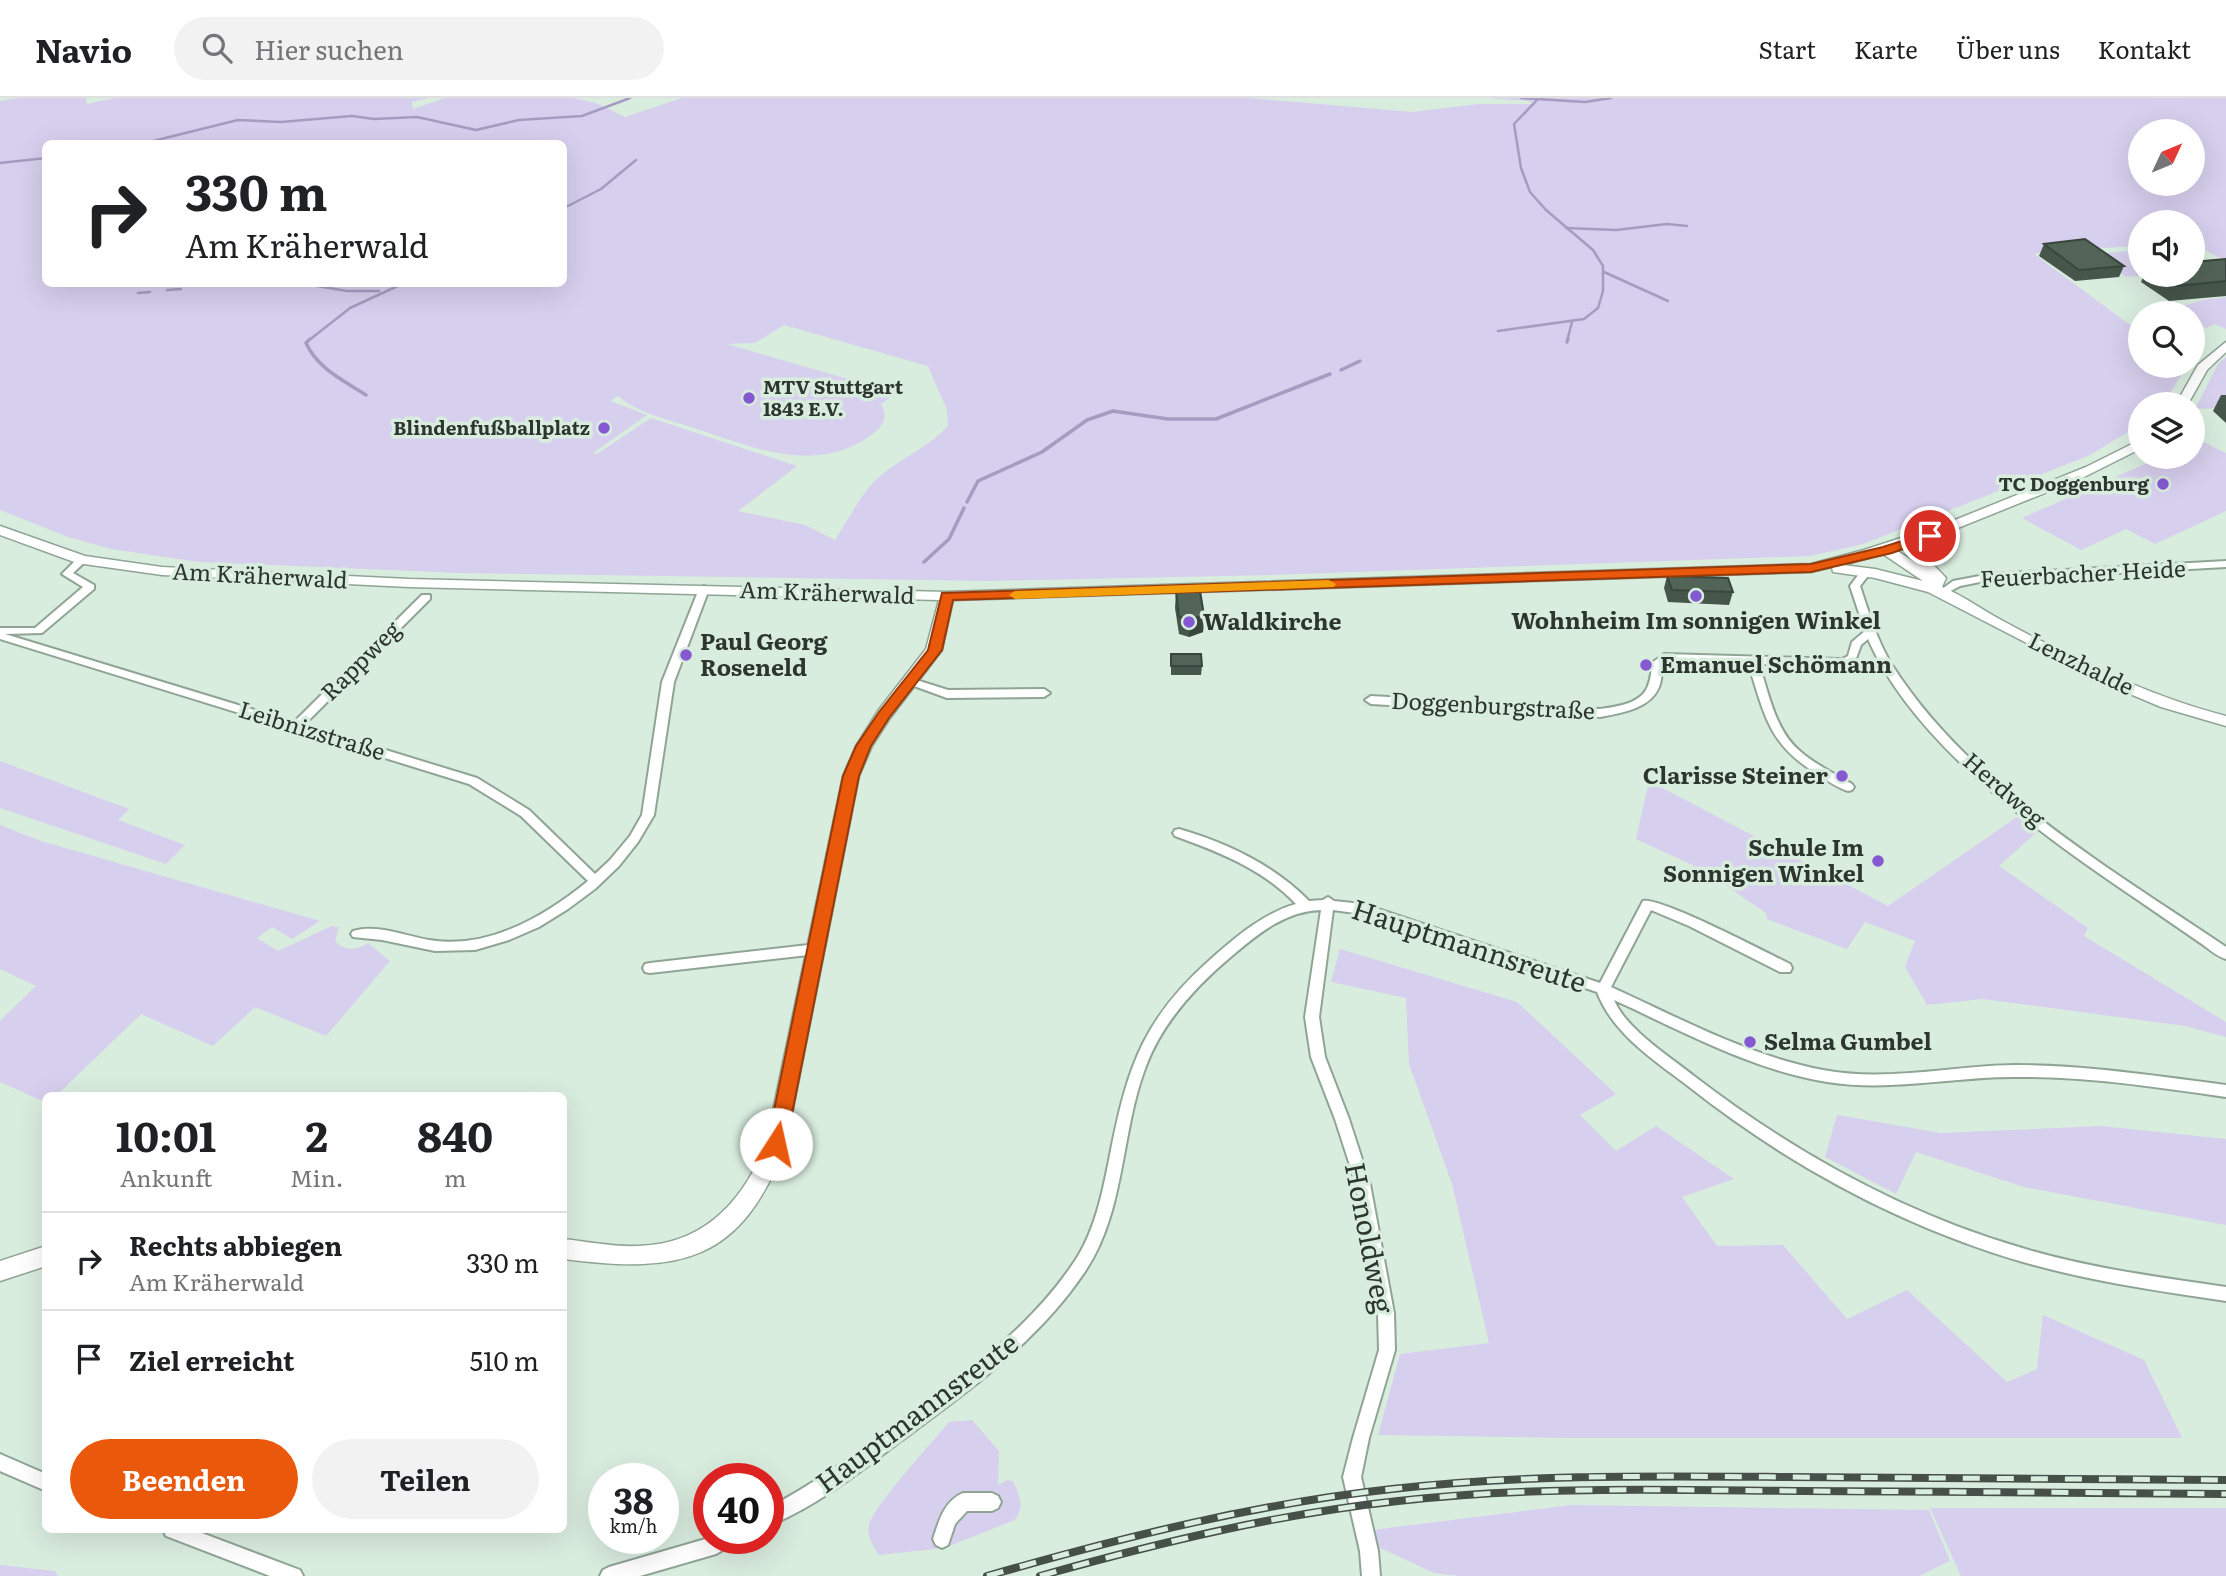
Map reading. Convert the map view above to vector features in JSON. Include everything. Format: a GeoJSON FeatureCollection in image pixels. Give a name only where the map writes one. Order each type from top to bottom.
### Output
{"type":"FeatureCollection","features":[{"type":"Feature","properties":{"kind":"main road"},"geometry":{"type":"LineString","coordinates":[[2189,392],[2202,368],[2226,346]]}},
{"type":"Feature","properties":{"kind":"main road"},"geometry":{"type":"LineString","coordinates":[[1863,565],[1887,550],[2102,464],[2128,450]]}},
{"type":"Feature","properties":{"kind":"main road","name":"Am Kräherwald"},"geometry":{"type":"LineString","coordinates":[[0,530],[82,560],[128,568],[290,578],[947,596],[1814,568]]}},
{"type":"Feature","properties":{"kind":"main road","name":"Lenzhalde"},"geometry":{"type":"LineString","coordinates":[[1927,536],[1917,548],[1917,556],[1938,575],[1940,589]]}},
{"type":"Feature","properties":{"kind":"main road","name":"Lenzhalde"},"geometry":{"type":"LineString","coordinates":[[1887,550],[1940,589],[1997,624],[2147,696],[2174,707],[2226,721]]}},
{"type":"Feature","properties":{"kind":"main road","name":"Lenzhalde"},"geometry":{"type":"LineString","coordinates":[[1814,568],[1863,565],[1940,589]]}},
{"type":"Feature","properties":{"kind":"main road"},"geometry":{"type":"LineString","coordinates":[[567,1249],[639,1256],[674,1252],[722,1229],[743,1210],[766,1174],[776,1144],[851,776],[864,746],[934,650],[947,596]]}},
{"type":"Feature","properties":{"kind":"main road"},"geometry":{"type":"LineString","coordinates":[[0,1271],[42,1257]]}},
{"type":"Feature","properties":{"kind":"street"},"geometry":{"type":"LineString","coordinates":[[0,633],[38,631],[90,587],[67,574],[82,560]]}},
{"type":"Feature","properties":{"kind":"street","name":"Feuerbacher Heide"},"geometry":{"type":"LineString","coordinates":[[1940,589],[1990,577],[2226,564]]}},
{"type":"Feature","properties":{"kind":"street","name":"Herdweg"},"geometry":{"type":"LineString","coordinates":[[1863,565],[1855,586],[1870,632],[1888,666],[1910,698],[1949,741],[1990,780],[2072,847],[2226,954]]}},
{"type":"Feature","properties":{"kind":"street"},"geometry":{"type":"LineString","coordinates":[[358,934],[379,933],[447,947],[485,943],[508,936],[547,916],[595,881],[631,845],[648,815],[668,682],[704,589]]}},
{"type":"Feature","properties":{"kind":"street","name":"Rappweg"},"geometry":{"type":"LineString","coordinates":[[296,726],[426,597]]}},
{"type":"Feature","properties":{"kind":"street"},"geometry":{"type":"LineString","coordinates":[[1848,787],[1798,756],[1785,743],[1778,731],[1752,659],[1841,663],[1852,660],[1856,644],[1870,632]]}},
{"type":"Feature","properties":{"kind":"street","name":"Leibnizstraße"},"geometry":{"type":"LineString","coordinates":[[0,633],[472,781],[525,813],[595,881]]}},
{"type":"Feature","properties":{"kind":"street","name":"Doggenburgstraße"},"geometry":{"type":"LineString","coordinates":[[1371,700],[1600,713],[1625,708],[1646,696],[1652,690],[1658,662],[1664,657],[1752,659]]}},
{"type":"Feature","properties":{"kind":"street"},"geometry":{"type":"LineString","coordinates":[[910,681],[947,694],[1044,693]]}},
{"type":"Feature","properties":{"kind":"street"},"geometry":{"type":"LineString","coordinates":[[1179,833],[1230,852],[1288,886],[1304,904]]}},
{"type":"Feature","properties":{"kind":"street","name":"Hauptmannsreute"},"geometry":{"type":"LineString","coordinates":[[784,1507],[855,1465],[979,1374],[1040,1320],[1082,1264],[1105,1210],[1139,1066],[1160,1023],[1183,992],[1219,959],[1271,920],[1304,904],[1328,902],[1402,920],[1603,989],[1613,1013],[1702,1091],[1813,1165],[1875,1198],[1948,1230],[2024,1255],[2226,1294]]}},
{"type":"Feature","properties":{"kind":"street","name":"Honoldweg"},"geometry":{"type":"LineString","coordinates":[[1328,902],[1312,1017],[1318,1057],[1363,1184],[1386,1313],[1387,1350],[1361,1438],[1353,1477],[1369,1551],[1371,1576]]}},
{"type":"Feature","properties":{"kind":"street"},"geometry":{"type":"LineString","coordinates":[[1785,968],[1694,923],[1648,904],[1603,989],[1770,1061],[1826,1076],[1891,1077],[2015,1071],[2134,1079],[2226,1091]]}},
{"type":"Feature","properties":{"kind":"street"},"geometry":{"type":"LineString","coordinates":[[650,968],[817,949]]}},
{"type":"Feature","properties":{"kind":"street"},"geometry":{"type":"LineString","coordinates":[[0,1462],[42,1481]]}},
{"type":"Feature","properties":{"kind":"street"},"geometry":{"type":"LineString","coordinates":[[942,1539],[948,1519],[963,1502],[992,1502]]}},
{"type":"Feature","properties":{"kind":"street"},"geometry":{"type":"LineString","coordinates":[[180,1533],[294,1576]]}},
{"type":"Feature","properties":{"kind":"street"},"geometry":{"type":"LineString","coordinates":[[609,1576],[693,1552]]}},
{"type":"Feature","properties":{"kind":"shaded area"},"geometry":{"type":"Polygon","coordinates":[[[18,98],[86,98],[87,104],[114,98],[429,98],[412,102],[413,109],[445,98],[574,98],[596,103],[625,117],[682,98],[1249,98],[1412,112],[1479,104],[1534,104],[1528,101],[1487,98],[2226,98],[2226,261],[2205,250],[2205,210],[2128,210],[2128,247],[2034,254],[2128,323],[2128,378],[2179,378],[2171,392],[2128,392],[2128,432],[2088,456],[1863,544],[1810,556],[1270,575],[987,581],[460,573],[199,562],[111,549],[68,537],[0,510],[0,101],[18,98]],[[784,325],[755,343],[727,344],[896,393],[881,404],[885,416],[875,432],[853,446],[830,453],[807,456],[784,454],[653,415],[618,396],[610,401],[647,415],[593,453],[597,454],[651,418],[797,466],[738,511],[805,525],[835,540],[871,485],[948,426],[947,410],[928,366],[784,325]]]}},
{"type":"Feature","properties":{"kind":"shaded area"},"geometry":{"type":"Polygon","coordinates":[[[2128,251],[2128,277],[2126,277],[2094,254],[2128,251]]]}},
{"type":"Feature","properties":{"kind":"shaded area"},"geometry":{"type":"Polygon","coordinates":[[[2226,297],[2226,329],[2215,324],[2205,327],[2205,301],[2199,301],[2226,297]]]}},
{"type":"Feature","properties":{"kind":"shaded area"},"geometry":{"type":"Polygon","coordinates":[[[2226,357],[2226,408],[2205,409],[2204,392],[2218,364],[2226,357]]]}},
{"type":"Feature","properties":{"kind":"shaded area","name":"TC Doggenburg"},"geometry":{"type":"Polygon","coordinates":[[[2205,443],[2226,453],[2226,511],[2155,544],[2126,529],[2081,550],[2022,518],[2134,469],[2205,469],[2205,443]]]}},
{"type":"Feature","properties":{"kind":"shaded area"},"geometry":{"type":"Polygon","coordinates":[[[0,761],[129,809],[118,820],[185,845],[166,864],[0,808],[0,761]]]}},
{"type":"Feature","properties":{"kind":"shaded area"},"geometry":{"type":"Polygon","coordinates":[[[1649,781],[1888,906],[2017,817],[2038,831],[1999,866],[2088,928],[2084,936],[2226,1022],[2226,1037],[2185,1026],[1983,999],[1927,1005],[1905,967],[1915,941],[1865,922],[1847,949],[1767,919],[1766,913],[1703,870],[1636,839],[1649,781]]]}},
{"type":"Feature","properties":{"kind":"shaded area"},"geometry":{"type":"Polygon","coordinates":[[[0,825],[41,841],[320,921],[292,939],[272,927],[257,938],[278,951],[332,926],[339,927],[335,941],[342,947],[355,949],[368,943],[390,961],[326,1036],[255,1007],[213,1046],[141,1014],[60,1092],[42,1092],[42,1101],[0,1082],[0,1021],[36,986],[0,969],[0,825]]]}},
{"type":"Feature","properties":{"kind":"shaded area"},"geometry":{"type":"Polygon","coordinates":[[[1340,949],[1517,1002],[1616,1094],[1580,1115],[1616,1151],[1656,1126],[1734,1179],[1682,1197],[1717,1246],[1783,1245],[1847,1319],[1907,1290],[2007,1382],[2037,1369],[2043,1315],[2144,1360],[2182,1438],[1569,1438],[1378,1435],[1400,1354],[1489,1343],[1452,1184],[1409,1064],[1406,998],[1331,982],[1340,949]]]}},
{"type":"Feature","properties":{"kind":"shaded area"},"geometry":{"type":"Polygon","coordinates":[[[1837,1115],[1941,1133],[2101,1126],[2226,1139],[2226,1225],[2024,1187],[1916,1152],[1896,1194],[1825,1157],[1837,1115]]]}},
{"type":"Feature","properties":{"kind":"shaded area"},"geometry":{"type":"Polygon","coordinates":[[[972,1420],[999,1451],[998,1485],[1007,1480],[1013,1481],[1016,1486],[1021,1505],[1015,1520],[944,1548],[879,1555],[868,1529],[881,1503],[949,1422],[972,1420]]]}},
{"type":"Feature","properties":{"kind":"shaded area"},"geometry":{"type":"Polygon","coordinates":[[[1571,1505],[1929,1510],[1950,1561],[1919,1576],[1459,1576],[1434,1573],[1380,1548],[1372,1530],[1571,1505]]]}},
{"type":"Feature","properties":{"kind":"shaded area"},"geometry":{"type":"Polygon","coordinates":[[[1930,1508],[2226,1508],[2226,1576],[1961,1576],[1930,1508]]]}},
{"type":"Feature","properties":{"kind":"shaded area"},"geometry":{"type":"Polygon","coordinates":[[[0,1565],[55,1571],[58,1576],[0,1576],[0,1565]]]}},
{"type":"Feature","properties":{"kind":"building"},"geometry":{"type":"Polygon","coordinates":[[[2085,239],[2124,266],[2079,270],[2044,244],[2085,239]]]}},
{"type":"Feature","properties":{"kind":"building"},"geometry":{"type":"Polygon","coordinates":[[[2226,259],[2226,281],[2205,283],[2205,261],[2226,259]]]}},
{"type":"Feature","properties":{"kind":"building"},"geometry":{"type":"Polygon","coordinates":[[[1667,576],[1728,578],[1733,592],[1672,590],[1667,576]]]}},
{"type":"Feature","properties":{"kind":"building"},"geometry":{"type":"Polygon","coordinates":[[[1176,591],[1200,591],[1204,615],[1190,620],[1179,617],[1176,591]]]}},
{"type":"Feature","properties":{"kind":"building"},"geometry":{"type":"Polygon","coordinates":[[[1171,654],[1201,654],[1202,666],[1171,666],[1171,654]]]}},
{"type":"Feature","properties":{"kind":"waterway"},"geometry":{"type":"LineString","coordinates":[[157,140],[238,120],[281,122],[352,116],[374,119],[417,117],[476,130],[519,120],[582,116],[630,98]]}},
{"type":"Feature","properties":{"kind":"waterway"},"geometry":{"type":"LineString","coordinates":[[1521,98],[1538,99]]}},
{"type":"Feature","properties":{"kind":"waterway"},"geometry":{"type":"LineString","coordinates":[[1538,99],[1585,102],[1611,98]]}},
{"type":"Feature","properties":{"kind":"waterway"},"geometry":{"type":"LineString","coordinates":[[1538,99],[1514,124],[1521,168],[1530,192],[1567,228]]}},
{"type":"Feature","properties":{"kind":"waterway"},"geometry":{"type":"LineString","coordinates":[[0,163],[42,158]]}},
{"type":"Feature","properties":{"kind":"waterway"},"geometry":{"type":"LineString","coordinates":[[567,206],[601,189],[636,160]]}},
{"type":"Feature","properties":{"kind":"waterway"},"geometry":{"type":"LineString","coordinates":[[1567,228],[1616,230],[1667,224],[1687,226]]}},
{"type":"Feature","properties":{"kind":"waterway"},"geometry":{"type":"LineString","coordinates":[[1498,331],[1584,319],[1598,308],[1603,291],[1603,266],[1593,250],[1567,228]]}},
{"type":"Feature","properties":{"kind":"waterway"},"geometry":{"type":"LineString","coordinates":[[1604,272],[1668,301]]}},
{"type":"Feature","properties":{"kind":"waterway"},"geometry":{"type":"LineString","coordinates":[[323,287],[347,291],[379,291]]}},
{"type":"Feature","properties":{"kind":"waterway"},"geometry":{"type":"LineString","coordinates":[[308,341],[350,308],[396,287]]}},
{"type":"Feature","properties":{"kind":"waterway"},"geometry":{"type":"LineString","coordinates":[[167,290],[181,289]]}},
{"type":"Feature","properties":{"kind":"waterway"},"geometry":{"type":"LineString","coordinates":[[138,293],[150,292]]}},
{"type":"Feature","properties":{"kind":"waterway"},"geometry":{"type":"LineString","coordinates":[[1567,341],[1572,322]]}},
{"type":"Feature","properties":{"kind":"waterway"},"geometry":{"type":"LineString","coordinates":[[308,341],[306,343],[317,360],[366,395]]}},
{"type":"Feature","properties":{"kind":"waterway"},"geometry":{"type":"LineString","coordinates":[[1341,370],[1360,361]]}},
{"type":"Feature","properties":{"kind":"waterway"},"geometry":{"type":"LineString","coordinates":[[967,502],[978,481],[1042,452],[1087,420],[1113,411],[1168,419],[1216,419],[1330,374]]}},
{"type":"Feature","properties":{"kind":"waterway"},"geometry":{"type":"LineString","coordinates":[[924,562],[949,539],[964,508]]}},
{"type":"Feature","properties":{"kind":"railway"},"geometry":{"type":"LineString","coordinates":[[987,1576],[1087,1548],[1238,1513],[1340,1495],[1441,1484],[1639,1476],[2226,1480]]}},
{"type":"Feature","properties":{"kind":"railway"},"geometry":{"type":"LineString","coordinates":[[1040,1576],[1173,1541],[1262,1522],[1353,1507],[1448,1496],[1649,1490],[2226,1494]]}},
{"type":"Feature","properties":{"kind":"slow traffic"},"geometry":{"type":"LineString","coordinates":[[1015,595],[1329,584]]}},
{"type":"Feature","properties":{"kind":"place","name":"MTV Stuttgart 1843 E.V."},"geometry":{"type":"Point","coordinates":[749,398]}},
{"type":"Feature","properties":{"kind":"place","name":"Blindenfußballplatz"},"geometry":{"type":"Point","coordinates":[604,428]}},
{"type":"Feature","properties":{"kind":"place","name":"TC Doggenburg"},"geometry":{"type":"Point","coordinates":[2163,484]}},
{"type":"Feature","properties":{"kind":"place","name":"Wohnheim Im sonnigen Winkel"},"geometry":{"type":"Point","coordinates":[1696,596]}},
{"type":"Feature","properties":{"kind":"place","name":"Waldkirche"},"geometry":{"type":"Point","coordinates":[1189,622]}},
{"type":"Feature","properties":{"kind":"place","name":"Paul Georg Roseneld"},"geometry":{"type":"Point","coordinates":[686,655]}},
{"type":"Feature","properties":{"kind":"place","name":"Emanuel Schömann"},"geometry":{"type":"Point","coordinates":[1646,665]}},
{"type":"Feature","properties":{"kind":"place","name":"Clarisse Steiner"},"geometry":{"type":"Point","coordinates":[1842,776]}},
{"type":"Feature","properties":{"kind":"place","name":"Schule Im Sonnigen Winkel"},"geometry":{"type":"Point","coordinates":[1878,861]}},
{"type":"Feature","properties":{"kind":"place","name":"Selma Gumbel"},"geometry":{"type":"Point","coordinates":[1750,1042]}},
{"type":"Feature","properties":{"kind":"route"},"geometry":{"type":"LineString","coordinates":[[776,1144],[851,776],[864,746],[884,715],[934,650],[941,631],[947,596],[1811,568],[1860,558],[1930,536]]}}]}
